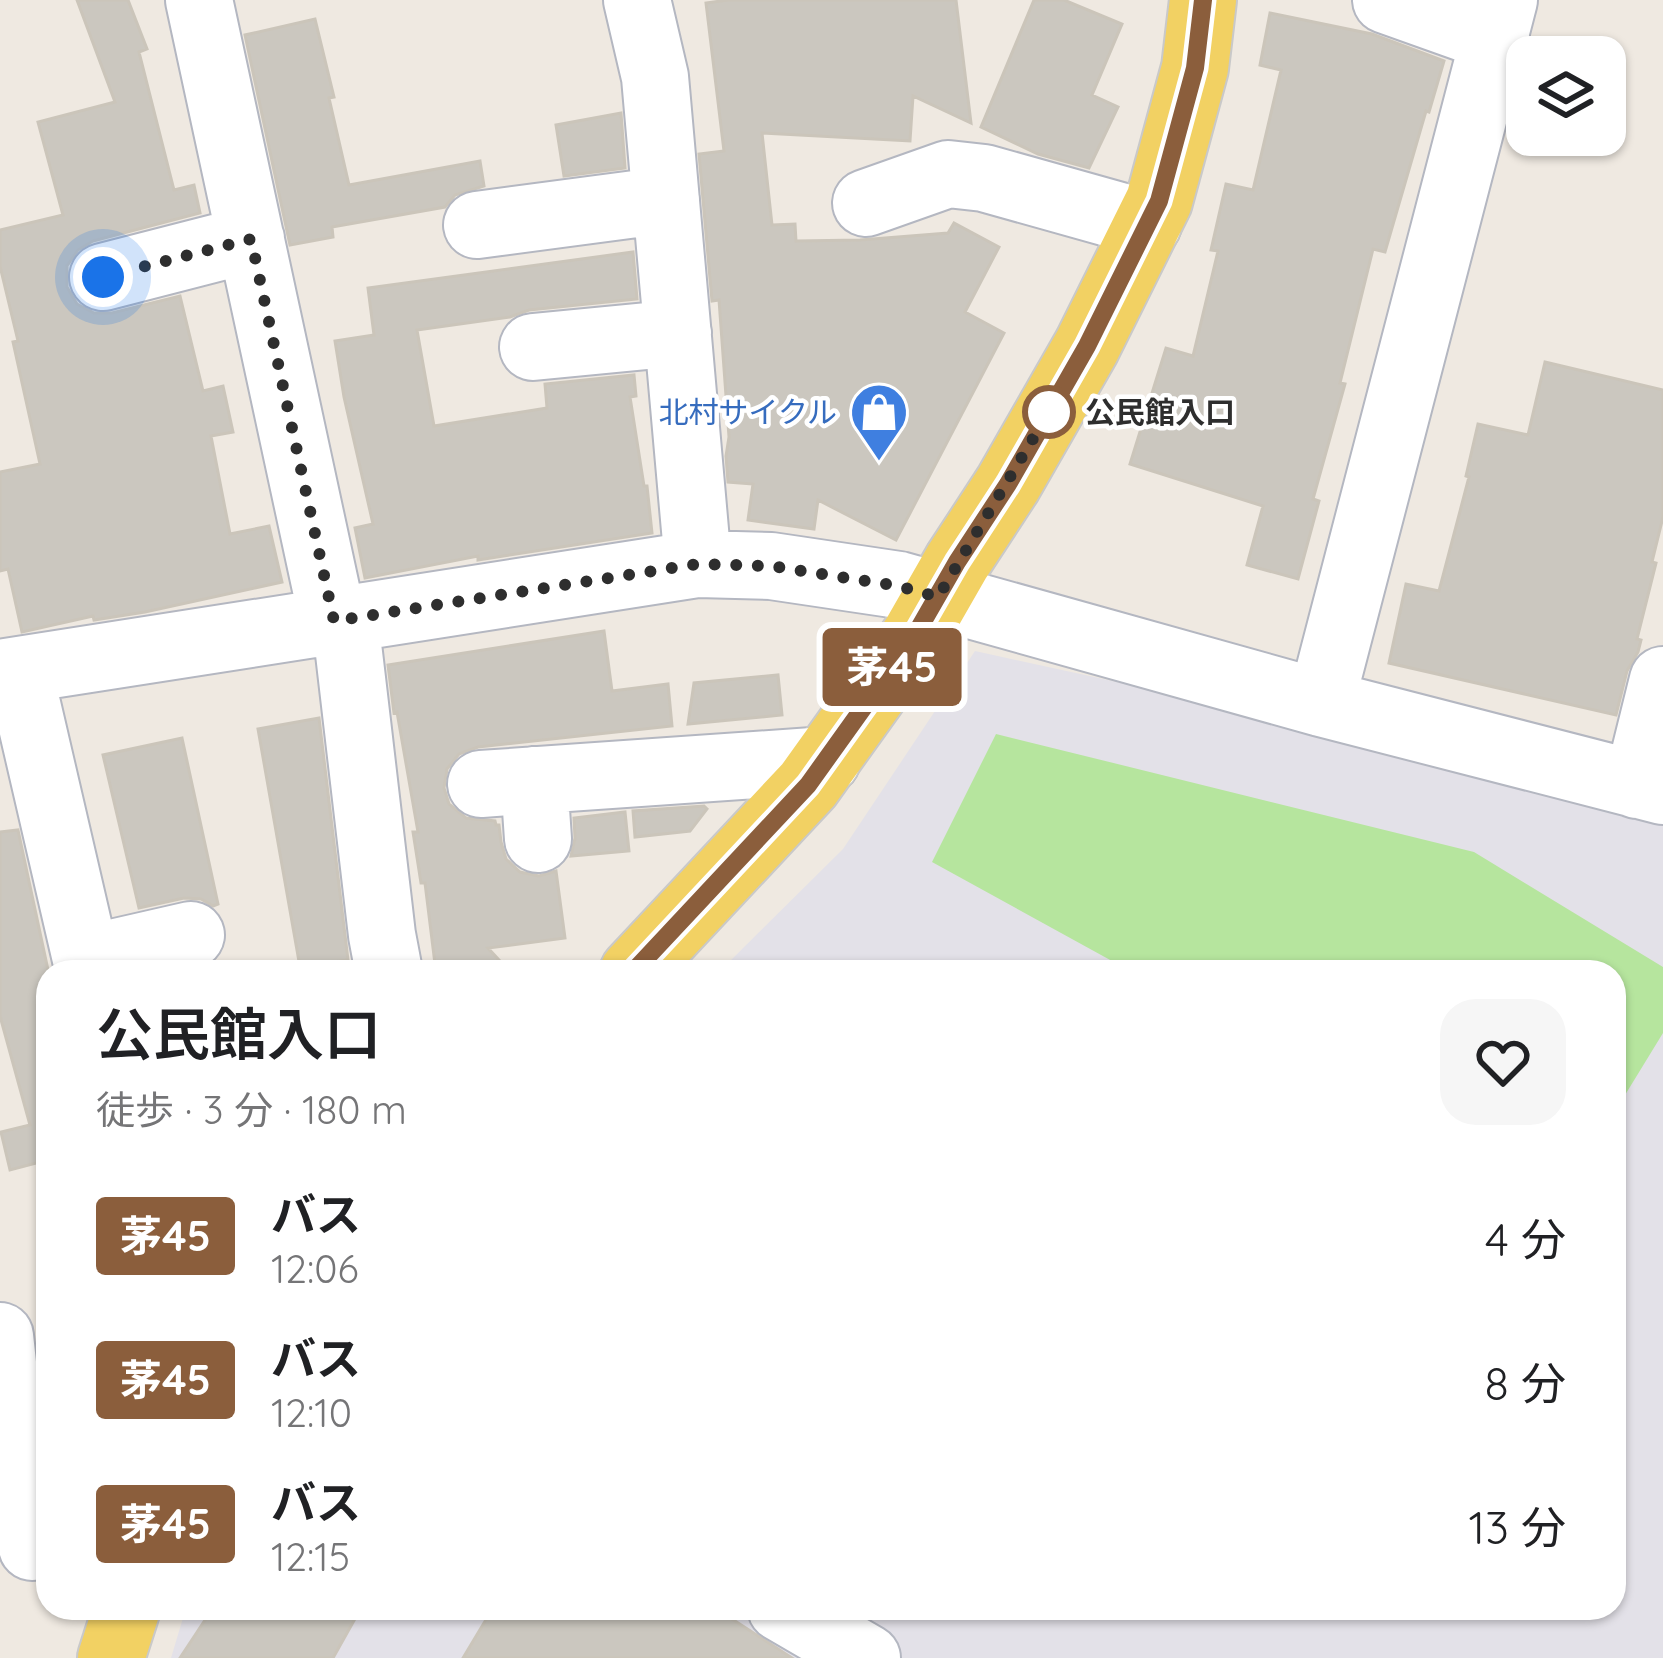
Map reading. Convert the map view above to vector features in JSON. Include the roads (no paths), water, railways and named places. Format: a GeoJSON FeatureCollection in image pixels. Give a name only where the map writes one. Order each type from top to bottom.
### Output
{"type":"FeatureCollection","features":[{"type":"Feature","properties":{"kind":"main road"},"geometry":{"type":"LineString","coordinates":[[644,960],[808,785],[914,637],[1008,484],[1087,346],[1159,201],[1195,68],[1203,0]]}},
{"type":"Feature","properties":{"kind":"main road"},"geometry":{"type":"LineString","coordinates":[[111,1658],[123,1620]]}},
{"type":"Feature","properties":{"kind":"street"},"geometry":{"type":"LineString","coordinates":[[199,0],[339,620],[386,953]]}},
{"type":"Feature","properties":{"kind":"street"},"geometry":{"type":"LineString","coordinates":[[637,0],[655,76],[698,564]]}},
{"type":"Feature","properties":{"kind":"street"},"geometry":{"type":"LineString","coordinates":[[1386,0],[1473,32],[1500,18]]}},
{"type":"Feature","properties":{"kind":"street"},"geometry":{"type":"LineString","coordinates":[[1321,703],[1500,18]]}},
{"type":"Feature","properties":{"kind":"street"},"geometry":{"type":"LineString","coordinates":[[866,203],[948,174],[984,178],[1148,224]]}},
{"type":"Feature","properties":{"kind":"street"},"geometry":{"type":"LineString","coordinates":[[477,225],[666,200]]}},
{"type":"Feature","properties":{"kind":"street"},"geometry":{"type":"LineString","coordinates":[[103,277],[251,239]]}},
{"type":"Feature","properties":{"kind":"street"},"geometry":{"type":"LineString","coordinates":[[532,347],[678,333]]}},
{"type":"Feature","properties":{"kind":"street"},"geometry":{"type":"LineString","coordinates":[[86,960],[10,671],[698,564],[771,566],[898,586],[1650,788],[1663,680]]}},
{"type":"Feature","properties":{"kind":"street"},"geometry":{"type":"LineString","coordinates":[[518,801],[826,760]]}},
{"type":"Feature","properties":{"kind":"street"},"geometry":{"type":"LineString","coordinates":[[108,960],[191,935]]}},
{"type":"Feature","properties":{"kind":"street"},"geometry":{"type":"LineString","coordinates":[[0,1336],[8,1469],[16,1482],[32,1547]]}},
{"type":"Feature","properties":{"kind":"street"},"geometry":{"type":"LineString","coordinates":[[802,1620],[867,1658]]}},
{"type":"Feature","properties":{"kind":"place","name":"公民館入口"},"geometry":{"type":"Point","coordinates":[1049,412]}},
{"type":"Feature","properties":{"kind":"place","name":"北村サイクル"},"geometry":{"type":"Point","coordinates":[879,463]}}]}
